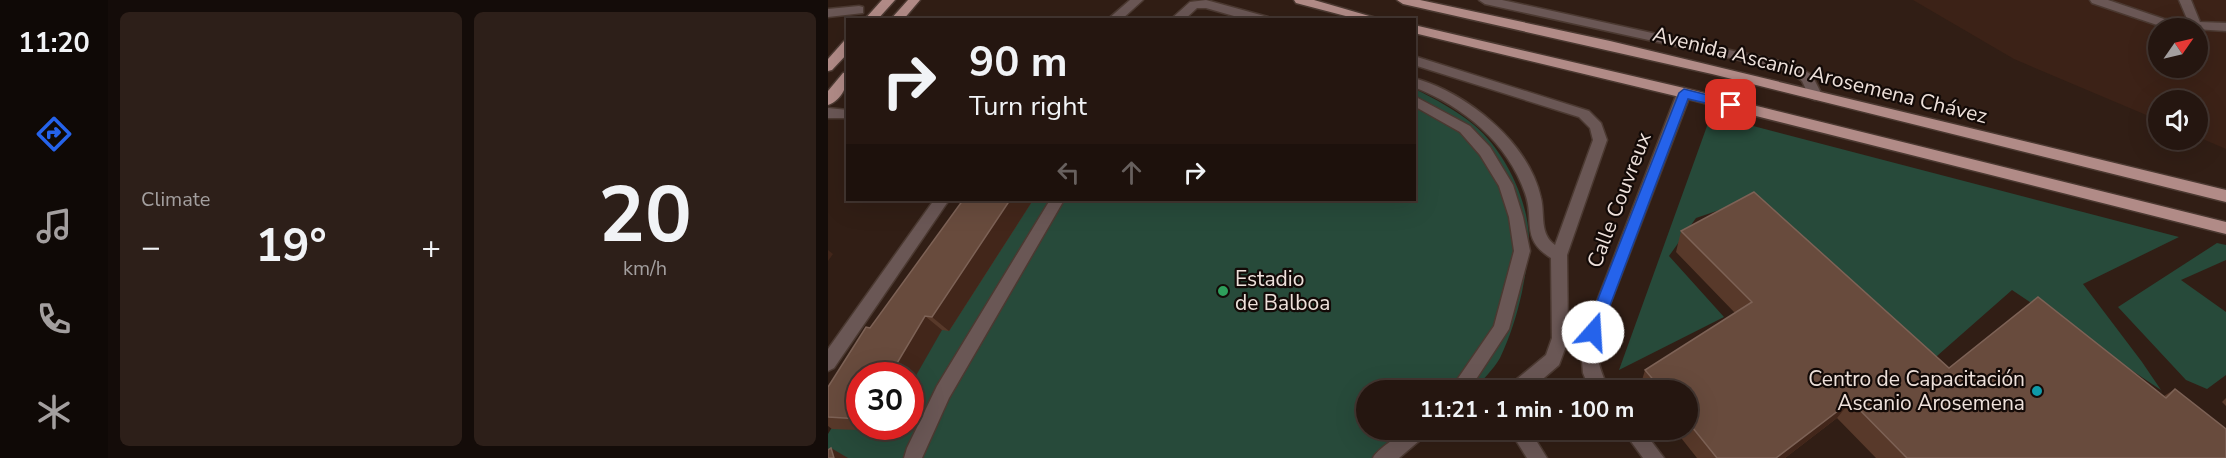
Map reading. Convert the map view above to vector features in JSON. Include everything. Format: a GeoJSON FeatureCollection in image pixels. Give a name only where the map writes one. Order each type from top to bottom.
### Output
{"type":"FeatureCollection","features":[{"type":"Feature","properties":{"kind":"main road"},"geometry":{"type":"LineString","coordinates":[[872,18],[889,0]]}},
{"type":"Feature","properties":{"kind":"main road"},"geometry":{"type":"LineString","coordinates":[[898,18],[914,0]]}},
{"type":"Feature","properties":{"kind":"main road"},"geometry":{"type":"LineString","coordinates":[[1300,0],[1369,18]]}},
{"type":"Feature","properties":{"kind":"main road","name":"Avenida Ascanio Arosemena Chávez"},"geometry":{"type":"LineString","coordinates":[[1403,0],[1513,23],[2226,196]]}},
{"type":"Feature","properties":{"kind":"main road"},"geometry":{"type":"LineString","coordinates":[[1416,29],[1684,93],[2226,228]]}},
{"type":"Feature","properties":{"kind":"main road"},"geometry":{"type":"LineString","coordinates":[[828,67],[846,46]]}},
{"type":"Feature","properties":{"kind":"main road"},"geometry":{"type":"LineString","coordinates":[[828,100],[846,78]]}},
{"type":"Feature","properties":{"kind":"street"},"geometry":{"type":"LineString","coordinates":[[1115,18],[1137,0]]}},
{"type":"Feature","properties":{"kind":"street"},"geometry":{"type":"LineString","coordinates":[[1485,0],[1793,68],[1807,78],[1815,95]]}},
{"type":"Feature","properties":{"kind":"street"},"geometry":{"type":"LineString","coordinates":[[2096,0],[2151,18]]}},
{"type":"Feature","properties":{"kind":"street"},"geometry":{"type":"LineString","coordinates":[[2186,0],[2193,18]]}},
{"type":"Feature","properties":{"kind":"street"},"geometry":{"type":"LineString","coordinates":[[1178,18],[1194,5],[1206,4],[1257,18]]}},
{"type":"Feature","properties":{"kind":"street"},"geometry":{"type":"LineString","coordinates":[[828,14],[859,10]]}},
{"type":"Feature","properties":{"kind":"street"},"geometry":{"type":"LineString","coordinates":[[2208,26],[2226,27]]}},
{"type":"Feature","properties":{"kind":"street"},"geometry":{"type":"LineString","coordinates":[[1416,61],[1584,114],[1596,126],[1600,140],[1559,255],[1560,338],[1553,360],[1529,380]]}},
{"type":"Feature","properties":{"kind":"street"},"geometry":{"type":"LineString","coordinates":[[1416,83],[1466,108],[1495,130],[1513,155],[1534,193],[1537,229],[1542,244],[1559,255]]}},
{"type":"Feature","properties":{"kind":"street","name":"Calle Couvreux"},"geometry":{"type":"LineString","coordinates":[[1596,380],[1588,363],[1589,343],[1596,320],[1684,93]]}},
{"type":"Feature","properties":{"kind":"street"},"geometry":{"type":"LineString","coordinates":[[1416,101],[1465,129],[1485,151],[1506,185],[1516,217],[1522,251],[1501,329],[1466,380]]}},
{"type":"Feature","properties":{"kind":"street"},"geometry":{"type":"LineString","coordinates":[[828,113],[845,114]]}},
{"type":"Feature","properties":{"kind":"street"},"geometry":{"type":"LineString","coordinates":[[828,363],[941,201]]}},
{"type":"Feature","properties":{"kind":"street"},"geometry":{"type":"LineString","coordinates":[[913,458],[943,392],[1056,201]]}},
{"type":"Feature","properties":{"kind":"street"},"geometry":{"type":"LineString","coordinates":[[1560,338],[1589,343]]}},
{"type":"Feature","properties":{"kind":"street"},"geometry":{"type":"LineString","coordinates":[[1382,458],[1407,440]]}},
{"type":"Feature","properties":{"kind":"street"},"geometry":{"type":"LineString","coordinates":[[1526,440],[1538,458]]}},
{"type":"Feature","properties":{"kind":"street"},"geometry":{"type":"LineString","coordinates":[[1640,440],[1655,458]]}},
{"type":"Feature","properties":{"kind":"shaded area"},"geometry":{"type":"Polygon","coordinates":[[[1913,0],[2226,0],[2226,149],[2208,141],[2208,90],[2148,90],[2148,116],[2014,59],[1913,0]]]}},
{"type":"Feature","properties":{"kind":"green space","name":"Estadio de Balboa"},"geometry":{"type":"Polygon","coordinates":[[[1416,90],[1445,105],[1485,135],[1504,161],[1519,192],[1528,223],[1529,245],[1522,292],[1504,350],[1482,380],[1356,380],[1356,440],[1421,440],[1400,458],[828,458],[828,434],[846,404],[846,440],[924,440],[924,362],[916,362],[988,201],[1416,201],[1416,90]]]}},
{"type":"Feature","properties":{"kind":"green space"},"geometry":{"type":"Polygon","coordinates":[[[1711,115],[2179,237],[2083,284],[2161,390],[2012,290],[1929,363],[1743,202],[1696,218],[1669,256],[1724,317],[1619,370],[1711,115]]]}},
{"type":"Feature","properties":{"kind":"green space"},"geometry":{"type":"Polygon","coordinates":[[[2217,243],[2226,245],[2226,260],[2181,280],[2226,312],[2226,375],[2207,389],[2186,380],[2118,307],[2217,243]]]}},
{"type":"Feature","properties":{"kind":"building"},"geometry":{"type":"Polygon","coordinates":[[[1754,192],[1949,368],[2038,297],[2166,398],[2175,389],[2226,429],[2226,458],[1907,458],[1851,401],[1776,458],[1717,458],[1698,434],[1698,380],[1654,380],[1645,370],[1752,302],[1681,231],[1754,192]]]}},
{"type":"Feature","properties":{"kind":"building"},"geometry":{"type":"Polygon","coordinates":[[[962,201],[1009,201],[932,317],[925,316],[898,362],[846,362],[846,418],[828,417],[828,387],[866,327],[870,328],[962,201]]]}},
{"type":"Feature","properties":{"kind":"building"},"geometry":{"type":"Polygon","coordinates":[[[831,448],[834,458],[828,458],[828,450],[831,448]]]}},
{"type":"Feature","properties":{"kind":"place","name":"Estadio de Balboa"},"geometry":{"type":"Point","coordinates":[1223,291]}},
{"type":"Feature","properties":{"kind":"place","name":"Centro de Capacitación Ascanio Arosemena"},"geometry":{"type":"Point","coordinates":[2037,391]}},
{"type":"Feature","properties":{"kind":"route"},"geometry":{"type":"LineString","coordinates":[[1593,332],[1684,93],[1731,105]]}}]}
